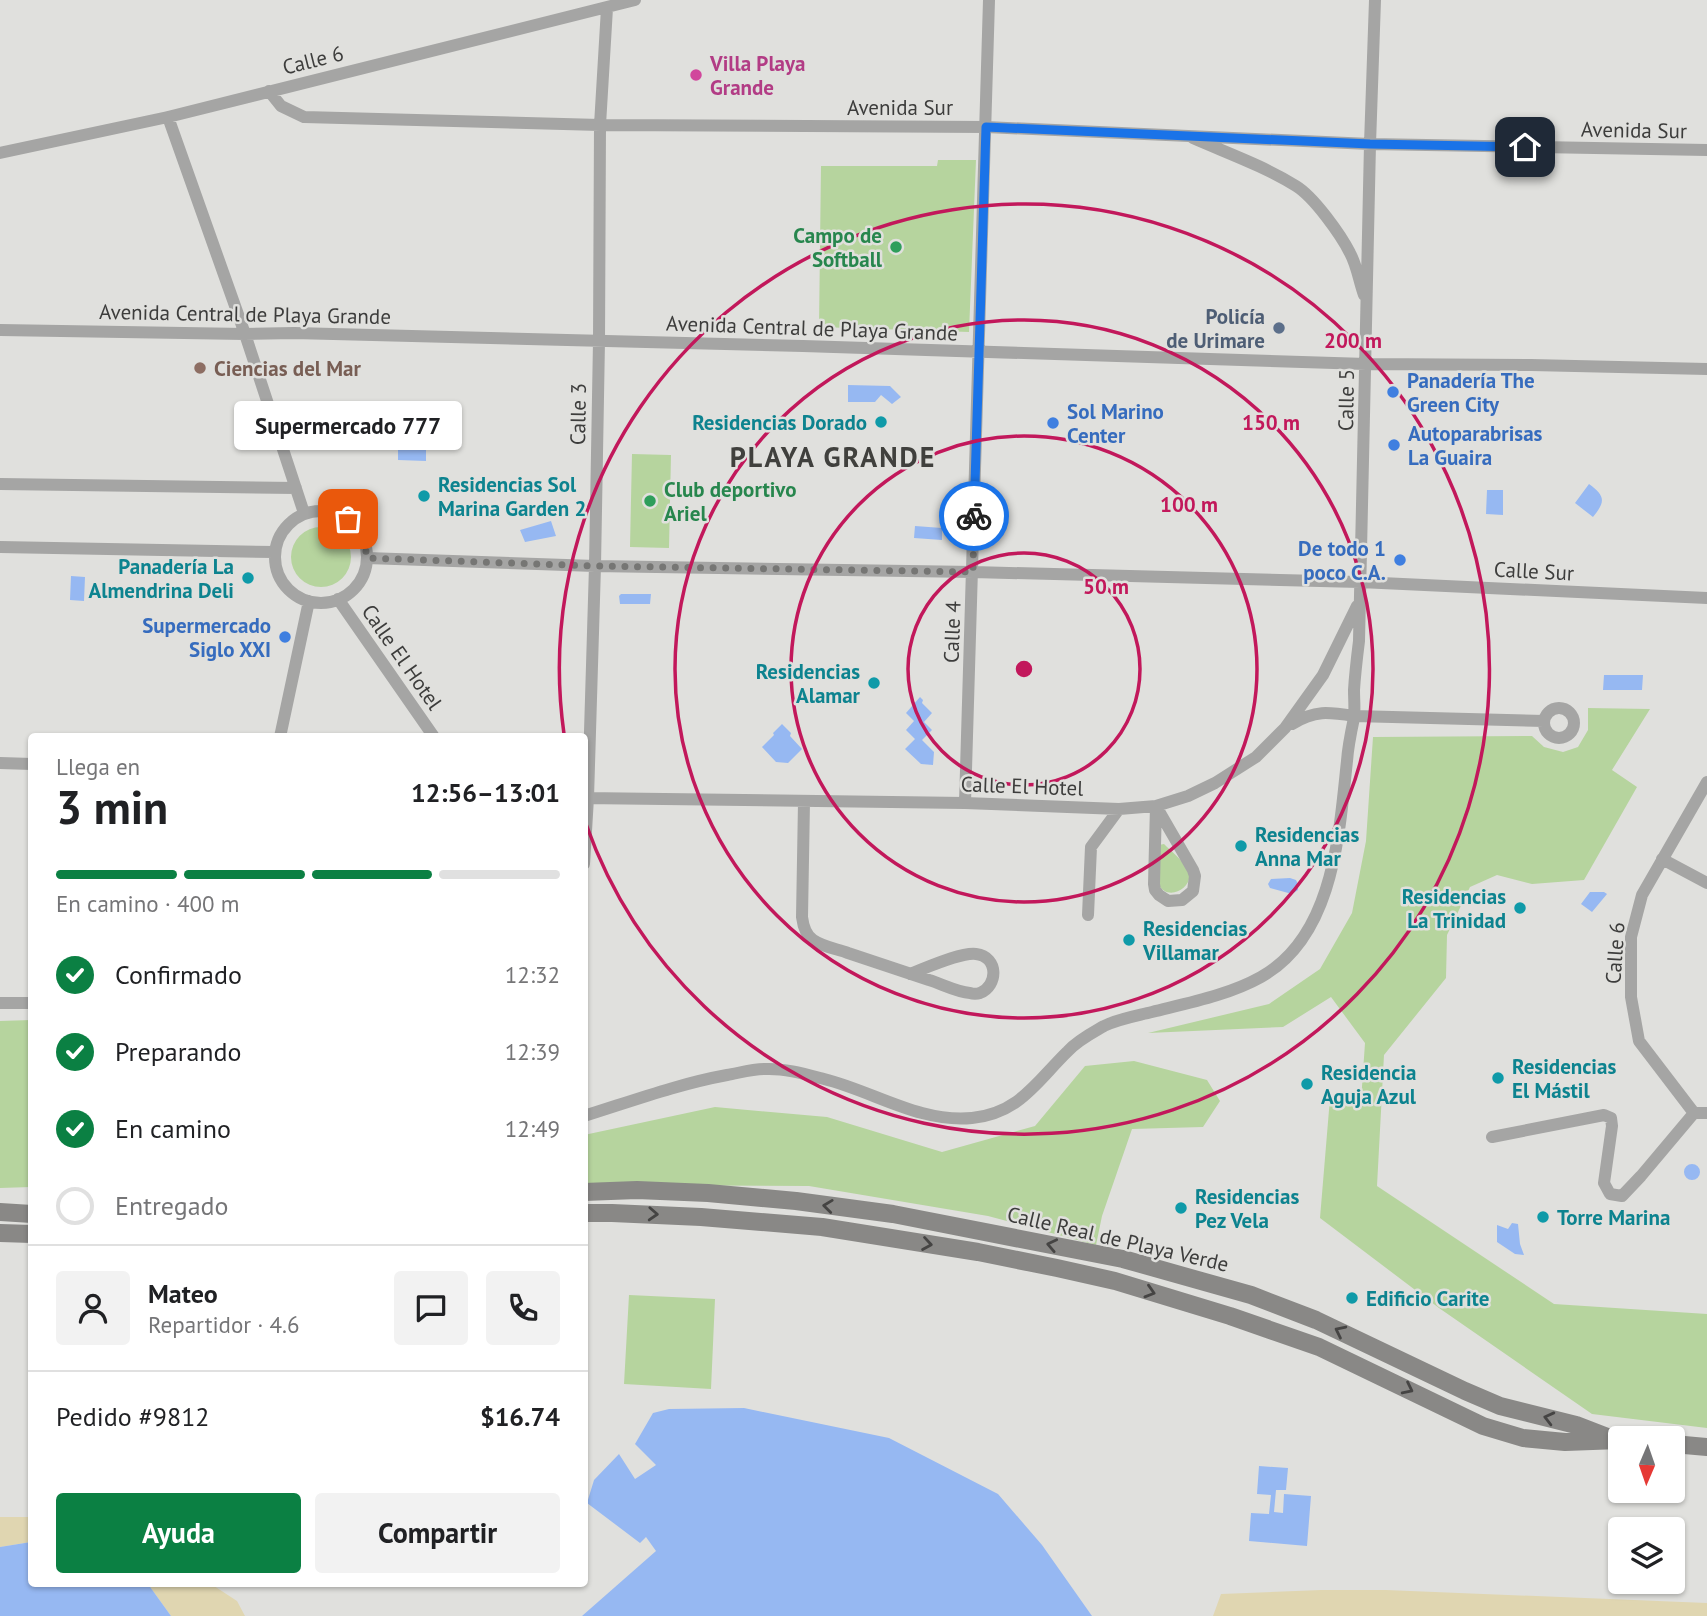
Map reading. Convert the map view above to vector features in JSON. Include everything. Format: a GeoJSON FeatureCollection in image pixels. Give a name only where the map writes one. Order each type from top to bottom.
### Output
{"type":"FeatureCollection","features":[{"type":"Feature","properties":{"kind":"street","name":"Calle 6"},"geometry":{"type":"LineString","coordinates":[[0,153],[167,117],[635,0]]}},
{"type":"Feature","properties":{"kind":"street","name":"Calle 4"},"geometry":{"type":"LineString","coordinates":[[965,803],[989,0]]}},
{"type":"Feature","properties":{"kind":"street","name":"Calle 5"},"geometry":{"type":"LineString","coordinates":[[588,1115],[708,1078],[765,1069],[828,1080],[928,1114],[972,1118],[994,1114],[1013,1106],[1029,1093],[1069,1049],[1088,1035],[1109,1024],[1229,990],[1261,977],[1290,955],[1314,920],[1330,879],[1354,716],[1376,0]]}},
{"type":"Feature","properties":{"kind":"street","name":"Calle 3"},"geometry":{"type":"LineString","coordinates":[[588,769],[595,566],[600,125],[607,8]]}},
{"type":"Feature","properties":{"kind":"street","name":"Avenida Sur"},"geometry":{"type":"LineString","coordinates":[[269,91],[281,106],[304,117],[600,125],[986,127],[1370,144],[1707,150]]}},
{"type":"Feature","properties":{"kind":"street"},"geometry":{"type":"LineString","coordinates":[[167,117],[245,334],[304,513]]}},
{"type":"Feature","properties":{"kind":"street"},"geometry":{"type":"LineString","coordinates":[[1185,135],[1299,187],[1318,207],[1351,254],[1367,305]]}},
{"type":"Feature","properties":{"kind":"street","name":"Avenida Central de Playa Grande"},"geometry":{"type":"LineString","coordinates":[[0,330],[245,334],[295,332],[1366,364],[1707,369]]}},
{"type":"Feature","properties":{"kind":"street"},"geometry":{"type":"LineString","coordinates":[[0,484],[296,488]]}},
{"type":"Feature","properties":{"kind":"street"},"geometry":{"type":"LineString","coordinates":[[319,510],[334,512],[348,519],[365,543],[365,571],[350,593],[338,599],[329,602],[309,601],[294,595],[282,583],[275,568],[274,552],[279,536],[289,522],[304,513],[319,510]]}},
{"type":"Feature","properties":{"kind":"street"},"geometry":{"type":"LineString","coordinates":[[0,547],[274,552]]}},
{"type":"Feature","properties":{"kind":"street","name":"Calle Sur"},"geometry":{"type":"LineString","coordinates":[[367,558],[595,566],[1360,582],[1707,598]]}},
{"type":"Feature","properties":{"kind":"street","name":"Calle El Hotel"},"geometry":{"type":"LineString","coordinates":[[338,599],[432,733]]}},
{"type":"Feature","properties":{"kind":"street","name":"Calle El Hotel"},"geometry":{"type":"LineString","coordinates":[[588,798],[965,803],[1119,809],[1156,806],[1188,796],[1215,783],[1256,757],[1285,728],[1323,675],[1359,600]]}},
{"type":"Feature","properties":{"kind":"street"},"geometry":{"type":"LineString","coordinates":[[281,733],[309,601]]}},
{"type":"Feature","properties":{"kind":"street"},"geometry":{"type":"LineString","coordinates":[[1285,728],[1314,713],[1544,722]]}},
{"type":"Feature","properties":{"kind":"street"},"geometry":{"type":"LineString","coordinates":[[0,763],[28,764]]}},
{"type":"Feature","properties":{"kind":"street","name":"Calle 6"},"geometry":{"type":"LineString","coordinates":[[1701,1113],[1639,1041],[1631,997],[1631,937],[1642,895],[1707,782]]}},
{"type":"Feature","properties":{"kind":"street"},"geometry":{"type":"LineString","coordinates":[[804,802],[802,917],[808,935],[821,944],[910,974],[970,993],[981,992],[989,986],[993,970],[991,961],[986,957],[966,954],[910,974]]}},
{"type":"Feature","properties":{"kind":"street"},"geometry":{"type":"LineString","coordinates":[[1156,806],[1195,876],[1193,891],[1182,900],[1163,898],[1154,884],[1156,806]]}},
{"type":"Feature","properties":{"kind":"street"},"geometry":{"type":"LineString","coordinates":[[1088,915],[1091,848],[1119,809]]}},
{"type":"Feature","properties":{"kind":"street"},"geometry":{"type":"LineString","coordinates":[[1662,859],[1707,883]]}},
{"type":"Feature","properties":{"kind":"street"},"geometry":{"type":"LineString","coordinates":[[0,1003],[28,1003]]}},
{"type":"Feature","properties":{"kind":"street"},"geometry":{"type":"LineString","coordinates":[[1492,1137],[1604,1115],[1611,1118],[1604,1183],[1610,1194],[1622,1196],[1701,1113]]}},
{"type":"Feature","properties":{"kind":"street","name":"Calle Real de Playa Verde"},"geometry":{"type":"LineString","coordinates":[[588,1192],[637,1190],[703,1193],[893,1214],[1123,1259],[1251,1295],[1316,1320],[1500,1406],[1608,1436]]}},
{"type":"Feature","properties":{"kind":"street"},"geometry":{"type":"LineString","coordinates":[[612,1191],[612,1213]]}},
{"type":"Feature","properties":{"kind":"street"},"geometry":{"type":"LineString","coordinates":[[701,1217],[703,1193]]}},
{"type":"Feature","properties":{"kind":"street"},"geometry":{"type":"LineString","coordinates":[[794,1225],[796,1202]]}},
{"type":"Feature","properties":{"kind":"street"},"geometry":{"type":"LineString","coordinates":[[0,1212],[28,1214]]}},
{"type":"Feature","properties":{"kind":"street","name":"Calle Real de Playa Verde"},"geometry":{"type":"LineString","coordinates":[[588,1213],[701,1217],[822,1227],[978,1252],[1115,1281],[1319,1347],[1483,1426],[1523,1438],[1565,1442],[1608,1440]]}},
{"type":"Feature","properties":{"kind":"street"},"geometry":{"type":"LineString","coordinates":[[888,1238],[893,1214]]}},
{"type":"Feature","properties":{"kind":"street"},"geometry":{"type":"LineString","coordinates":[[978,1252],[983,1231]]}},
{"type":"Feature","properties":{"kind":"street"},"geometry":{"type":"LineString","coordinates":[[0,1233],[28,1234]]}},
{"type":"Feature","properties":{"kind":"street"},"geometry":{"type":"LineString","coordinates":[[1115,1281],[1123,1259]]}},
{"type":"Feature","properties":{"kind":"street"},"geometry":{"type":"LineString","coordinates":[[1685,1445],[1707,1447]]}},
{"type":"Feature","properties":{"kind":"green space","name":"Campo de Softball"},"geometry":{"type":"Polygon","coordinates":[[[938,160],[976,160],[969,332],[819,327],[821,166],[937,166],[938,160]]]}},
{"type":"Feature","properties":{"kind":"green space","name":"Club deportivo Ariel"},"geometry":{"type":"Polygon","coordinates":[[[632,454],[671,455],[669,548],[630,547],[632,454]]]}},
{"type":"Feature","properties":{"kind":"green space"},"geometry":{"type":"Polygon","coordinates":[[[321,527],[342,536],[351,557],[342,578],[321,587],[300,578],[291,557],[300,536],[321,527]]]}},
{"type":"Feature","properties":{"kind":"green space"},"geometry":{"type":"Polygon","coordinates":[[[1588,708],[1650,709],[1612,770],[1637,787],[1584,880],[1532,884],[1497,875],[1470,887],[1447,935],[1446,978],[1384,1055],[1377,1186],[1554,1304],[1707,1314],[1707,1428],[1592,1414],[1439,1308],[1320,1218],[1330,1098],[1361,1101],[1365,1043],[1331,997],[1283,1027],[1148,1033],[1269,1004],[1320,969],[1352,913],[1366,841],[1373,737],[1532,736],[1544,747],[1563,752],[1578,747],[1588,730],[1588,708]]]}},
{"type":"Feature","properties":{"kind":"green space"},"geometry":{"type":"Polygon","coordinates":[[[1164,844],[1185,865],[1189,875],[1185,886],[1175,892],[1163,890],[1159,885],[1159,845],[1164,844]]]}},
{"type":"Feature","properties":{"kind":"green space"},"geometry":{"type":"Polygon","coordinates":[[[28,1020],[28,1187],[0,1188],[0,1021],[28,1020]]]}},
{"type":"Feature","properties":{"kind":"green space"},"geometry":{"type":"Polygon","coordinates":[[[1134,1061],[1207,1080],[1220,1101],[1203,1127],[1132,1129],[1102,1216],[1096,1245],[988,1216],[809,1186],[588,1185],[588,1134],[715,1107],[827,1117],[942,1152],[1035,1126],[1085,1066],[1134,1061]]]}},
{"type":"Feature","properties":{"kind":"green space"},"geometry":{"type":"Polygon","coordinates":[[[629,1295],[715,1299],[711,1389],[624,1384],[629,1295]]]}},
{"type":"Feature","properties":{"kind":"sand"},"geometry":{"type":"Polygon","coordinates":[[[0,1517],[28,1517],[28,1542],[0,1547],[0,1517]]]}},
{"type":"Feature","properties":{"kind":"sand"},"geometry":{"type":"Polygon","coordinates":[[[150,1587],[216,1587],[237,1601],[245,1616],[171,1616],[150,1587]]]}},
{"type":"Feature","properties":{"kind":"sand"},"geometry":{"type":"Polygon","coordinates":[[[1386,1590],[1707,1603],[1707,1616],[1213,1616],[1221,1594],[1386,1590]]]}},
{"type":"Feature","properties":{"kind":"water"},"geometry":{"type":"Polygon","coordinates":[[[848,385],[890,386],[901,397],[892,404],[881,395],[875,402],[848,402],[848,385]]]}},
{"type":"Feature","properties":{"kind":"water"},"geometry":{"type":"Polygon","coordinates":[[[398,447],[426,448],[426,461],[398,460],[398,447]]]}},
{"type":"Feature","properties":{"kind":"water"},"geometry":{"type":"Polygon","coordinates":[[[1589,484],[1602,499],[1593,517],[1575,503],[1589,484]]]}},
{"type":"Feature","properties":{"kind":"water"},"geometry":{"type":"Polygon","coordinates":[[[1487,490],[1503,490],[1503,515],[1486,514],[1487,490]]]}},
{"type":"Feature","properties":{"kind":"water"},"geometry":{"type":"Polygon","coordinates":[[[551,521],[556,536],[525,542],[520,530],[551,521]]]}},
{"type":"Feature","properties":{"kind":"water"},"geometry":{"type":"Polygon","coordinates":[[[915,526],[942,528],[942,540],[914,538],[915,526]]]}},
{"type":"Feature","properties":{"kind":"water"},"geometry":{"type":"Polygon","coordinates":[[[71,576],[85,577],[84,601],[70,600],[71,576]]]}},
{"type":"Feature","properties":{"kind":"water"},"geometry":{"type":"Polygon","coordinates":[[[621,594],[651,594],[650,604],[620,604],[621,594]]]}},
{"type":"Feature","properties":{"kind":"water"},"geometry":{"type":"Polygon","coordinates":[[[1604,675],[1643,675],[1642,690],[1603,690],[1604,675]]]}},
{"type":"Feature","properties":{"kind":"water"},"geometry":{"type":"Polygon","coordinates":[[[920,697],[932,713],[924,722],[932,730],[922,740],[934,752],[933,765],[921,764],[905,749],[915,739],[906,730],[914,721],[906,713],[920,697]]]}},
{"type":"Feature","properties":{"kind":"water"},"geometry":{"type":"Polygon","coordinates":[[[782,724],[802,749],[788,763],[776,762],[762,747],[782,724]]]}},
{"type":"Feature","properties":{"kind":"water"},"geometry":{"type":"Polygon","coordinates":[[[1290,878],[1298,884],[1298,890],[1292,894],[1270,888],[1268,884],[1271,879],[1290,878]]]}},
{"type":"Feature","properties":{"kind":"water"},"geometry":{"type":"Polygon","coordinates":[[[1590,892],[1607,894],[1592,912],[1581,904],[1590,892]]]}},
{"type":"Feature","properties":{"kind":"water"},"geometry":{"type":"Polygon","coordinates":[[[1689,1164],[1695,1164],[1700,1172],[1698,1178],[1689,1180],[1684,1175],[1684,1169],[1689,1164]]]}},
{"type":"Feature","properties":{"kind":"water"},"geometry":{"type":"Polygon","coordinates":[[[1512,1223],[1518,1224],[1524,1255],[1515,1254],[1497,1242],[1497,1225],[1508,1229],[1512,1223]]]}},
{"type":"Feature","properties":{"kind":"water"},"geometry":{"type":"Polygon","coordinates":[[[744,1408],[889,1438],[998,1494],[1042,1545],[1092,1616],[582,1616],[656,1551],[646,1537],[640,1543],[588,1504],[588,1500],[594,1480],[619,1454],[635,1479],[656,1465],[635,1444],[653,1413],[669,1409],[744,1408]]]}},
{"type":"Feature","properties":{"kind":"water"},"geometry":{"type":"Polygon","coordinates":[[[1259,1466],[1288,1468],[1286,1490],[1276,1490],[1274,1512],[1283,1513],[1284,1494],[1311,1496],[1307,1546],[1249,1541],[1251,1513],[1269,1514],[1271,1495],[1257,1494],[1259,1466]]]}},
{"type":"Feature","properties":{"kind":"water"},"geometry":{"type":"Polygon","coordinates":[[[28,1542],[28,1587],[150,1587],[171,1616],[0,1616],[0,1547],[28,1542]]]}},
{"type":"Feature","properties":{"kind":"way so far"},"geometry":{"type":"LineString","coordinates":[[348,519],[365,543],[367,558],[595,566],[973,572],[974,516]]}},
{"type":"Feature","properties":{"kind":"place","name":"Villa Playa Grande"},"geometry":{"type":"Point","coordinates":[696,75]}},
{"type":"Feature","properties":{"kind":"place","name":"Campo de Softball"},"geometry":{"type":"Point","coordinates":[896,247]}},
{"type":"Feature","properties":{"kind":"place","name":"Policía de Urimare"},"geometry":{"type":"Point","coordinates":[1279,328]}},
{"type":"Feature","properties":{"kind":"place","name":"Ciencias del Mar"},"geometry":{"type":"Point","coordinates":[200,368]}},
{"type":"Feature","properties":{"kind":"place","name":"Panadería The Green City"},"geometry":{"type":"Point","coordinates":[1393,392]}},
{"type":"Feature","properties":{"kind":"place","name":"Residencias Dorado"},"geometry":{"type":"Point","coordinates":[881,422]}},
{"type":"Feature","properties":{"kind":"place","name":"Sol Marino Center"},"geometry":{"type":"Point","coordinates":[1053,423]}},
{"type":"Feature","properties":{"kind":"place","name":"Autoparabrisas La Guaira"},"geometry":{"type":"Point","coordinates":[1394,445]}},
{"type":"Feature","properties":{"kind":"place","name":"Residencias Sol Marina Garden 2"},"geometry":{"type":"Point","coordinates":[424,496]}},
{"type":"Feature","properties":{"kind":"place","name":"Club deportivo Ariel"},"geometry":{"type":"Point","coordinates":[650,501]}},
{"type":"Feature","properties":{"kind":"place","name":"Supermercado 777"},"geometry":{"type":"Point","coordinates":[348,519]}},
{"type":"Feature","properties":{"kind":"place","name":"De todo 1 poco C.A."},"geometry":{"type":"Point","coordinates":[1400,560]}},
{"type":"Feature","properties":{"kind":"place","name":"Panadería La Almendrina Deli"},"geometry":{"type":"Point","coordinates":[248,578]}},
{"type":"Feature","properties":{"kind":"place","name":"Supermercado Siglo XXI"},"geometry":{"type":"Point","coordinates":[285,637]}},
{"type":"Feature","properties":{"kind":"place","name":"Residencias Alamar"},"geometry":{"type":"Point","coordinates":[874,683]}},
{"type":"Feature","properties":{"kind":"place","name":"Residencias Anna Mar"},"geometry":{"type":"Point","coordinates":[1241,846]}},
{"type":"Feature","properties":{"kind":"place","name":"Residencias La Trinidad"},"geometry":{"type":"Point","coordinates":[1520,908]}},
{"type":"Feature","properties":{"kind":"place","name":"Residencias Villamar"},"geometry":{"type":"Point","coordinates":[1129,940]}},
{"type":"Feature","properties":{"kind":"place","name":"Residencias El Mástil"},"geometry":{"type":"Point","coordinates":[1498,1078]}},
{"type":"Feature","properties":{"kind":"place","name":"Residencia Aguja Azul"},"geometry":{"type":"Point","coordinates":[1307,1084]}},
{"type":"Feature","properties":{"kind":"place","name":"Residencias Pez Vela"},"geometry":{"type":"Point","coordinates":[1181,1208]}},
{"type":"Feature","properties":{"kind":"place","name":"Torre Marina"},"geometry":{"type":"Point","coordinates":[1543,1217]}},
{"type":"Feature","properties":{"kind":"place","name":"Edificio Carite"},"geometry":{"type":"Point","coordinates":[1352,1298]}},
{"type":"Feature","properties":{"kind":"district","name":"PLAYA GRANDE"},"geometry":{"type":"Point","coordinates":[833,456]}},
{"type":"Feature","properties":{"kind":"route"},"geometry":{"type":"LineString","coordinates":[[974,516],[986,127],[1370,144],[1525,147]]}}]}
